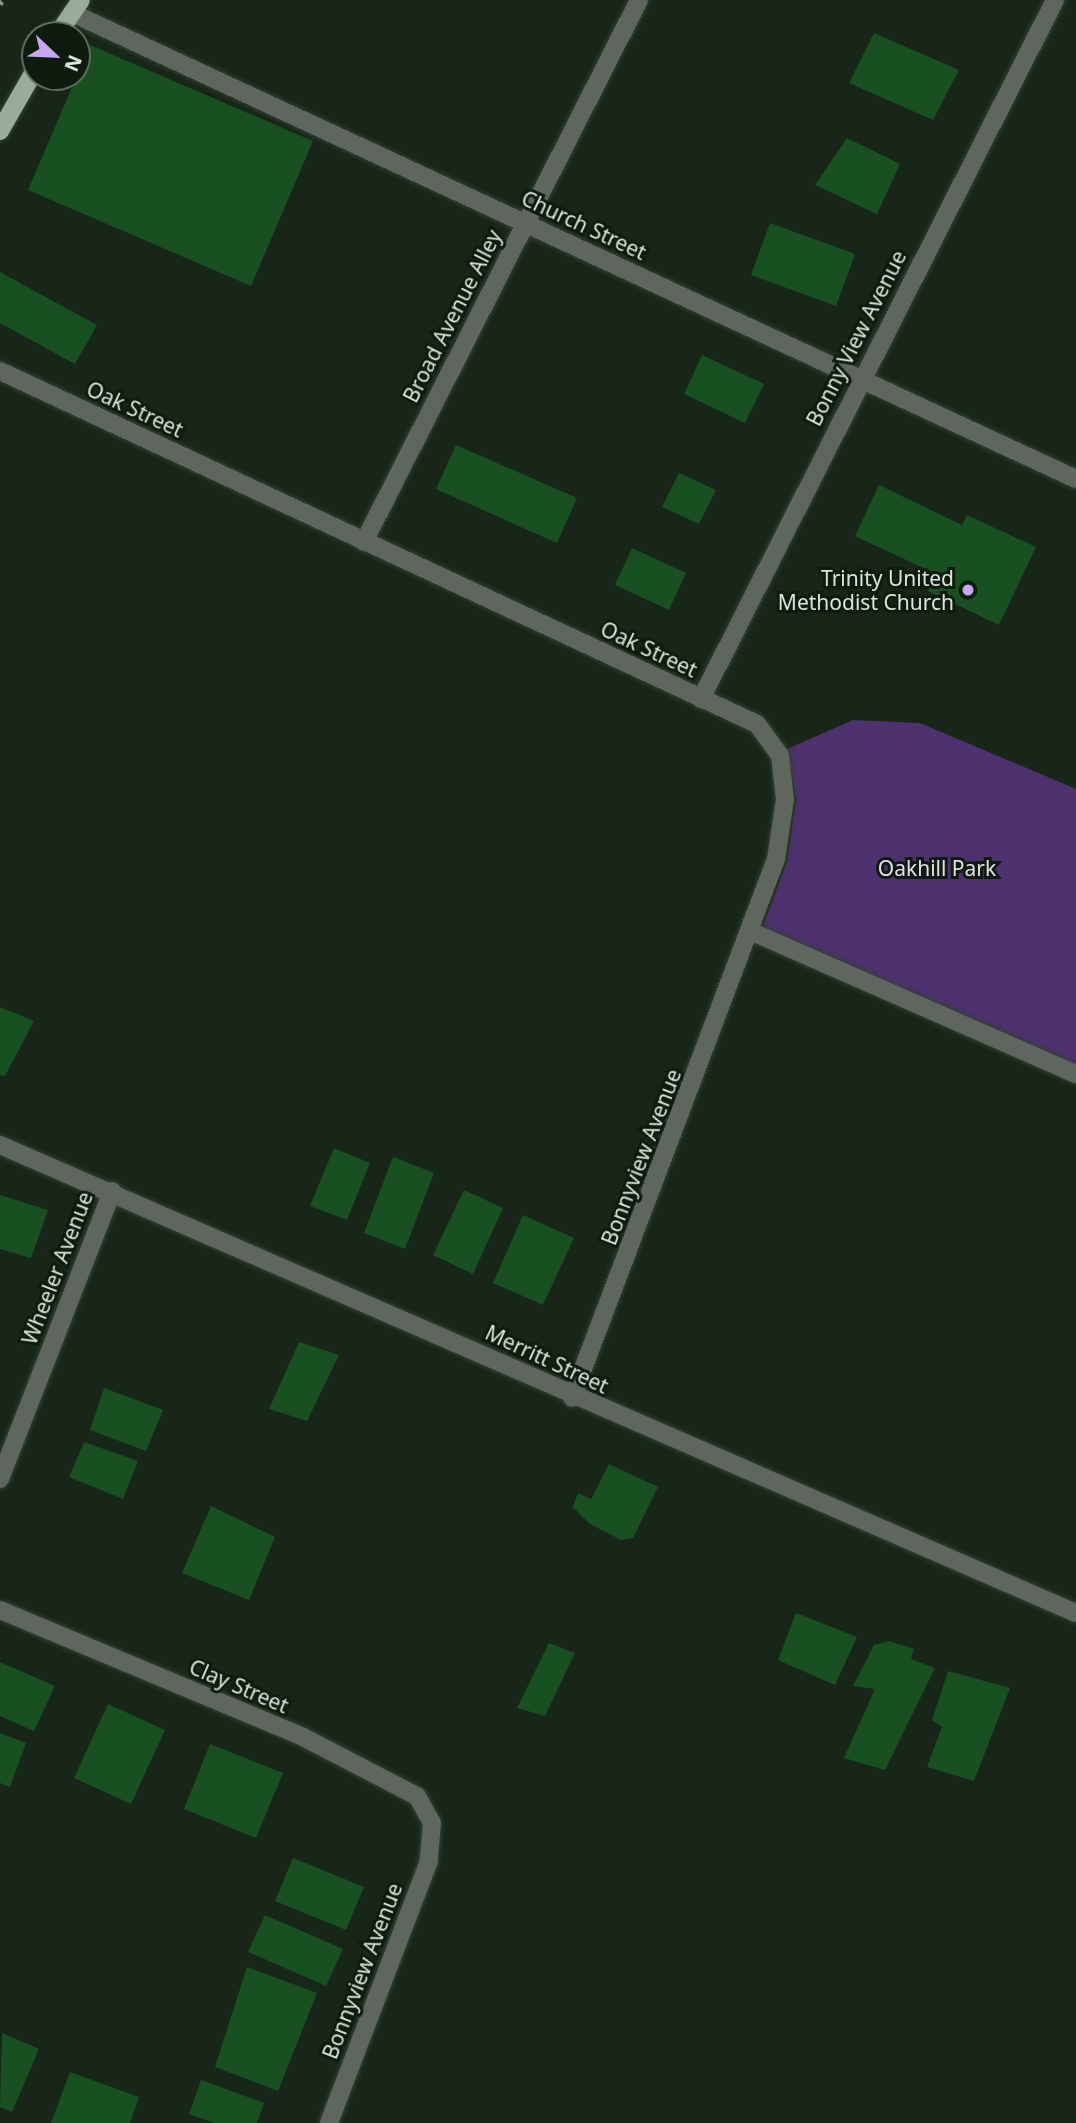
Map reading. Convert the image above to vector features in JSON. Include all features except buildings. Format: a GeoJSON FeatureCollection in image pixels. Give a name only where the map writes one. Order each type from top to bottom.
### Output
{"type":"FeatureCollection","features":[{"type":"Feature","properties":{"kind":"main road"},"geometry":{"type":"LineString","coordinates":[[67,21],[77,6]]}},
{"type":"Feature","properties":{"kind":"main road"},"geometry":{"type":"LineString","coordinates":[[0,131],[23,91]]}},
{"type":"Feature","properties":{"kind":"street","name":"Broad Avenue Alley"},"geometry":{"type":"LineString","coordinates":[[364,542],[639,0]]}},
{"type":"Feature","properties":{"kind":"street","name":"Bonny View Avenue"},"geometry":{"type":"LineString","coordinates":[[701,699],[861,377],[1055,0]]}},
{"type":"Feature","properties":{"kind":"street","name":"Church Street"},"geometry":{"type":"LineString","coordinates":[[77,6],[524,224],[861,377],[1076,479]]}},
{"type":"Feature","properties":{"kind":"street","name":"Oak Street"},"geometry":{"type":"LineString","coordinates":[[0,371],[757,724],[780,755],[785,799],[776,859],[750,931]]}},
{"type":"Feature","properties":{"kind":"street"},"geometry":{"type":"LineString","coordinates":[[750,931],[1076,1074]]}},
{"type":"Feature","properties":{"kind":"street","name":"Bonnyview Avenue"},"geometry":{"type":"LineString","coordinates":[[572,1398],[750,931]]}},
{"type":"Feature","properties":{"kind":"street","name":"Merritt Street"},"geometry":{"type":"LineString","coordinates":[[0,1145],[444,1334],[572,1398],[1076,1613]]}},
{"type":"Feature","properties":{"kind":"street","name":"Wheeler Avenue"},"geometry":{"type":"LineString","coordinates":[[0,1479],[112,1191]]}},
{"type":"Feature","properties":{"kind":"street","name":"Clay Street"},"geometry":{"type":"LineString","coordinates":[[0,1610],[386,1776],[417,1797],[432,1823],[431,1834]]}},
{"type":"Feature","properties":{"kind":"street","name":"Bonnyview Avenue"},"geometry":{"type":"LineString","coordinates":[[329,2123],[429,1861],[431,1834]]}},
{"type":"Feature","properties":{"kind":"green space","name":"Oakhill Park"},"geometry":{"type":"Polygon","coordinates":[[[853,720],[920,723],[1076,789],[1076,1068],[762,929],[787,862],[796,800],[787,749],[853,720]]]}},
{"type":"Feature","properties":{"kind":"railway"},"geometry":{"type":"LineString","coordinates":[[0,4],[3,0]]}},
{"type":"Feature","properties":{"kind":"place","name":"Trinity United Methodist Church"},"geometry":{"type":"Point","coordinates":[968,590]}}]}
